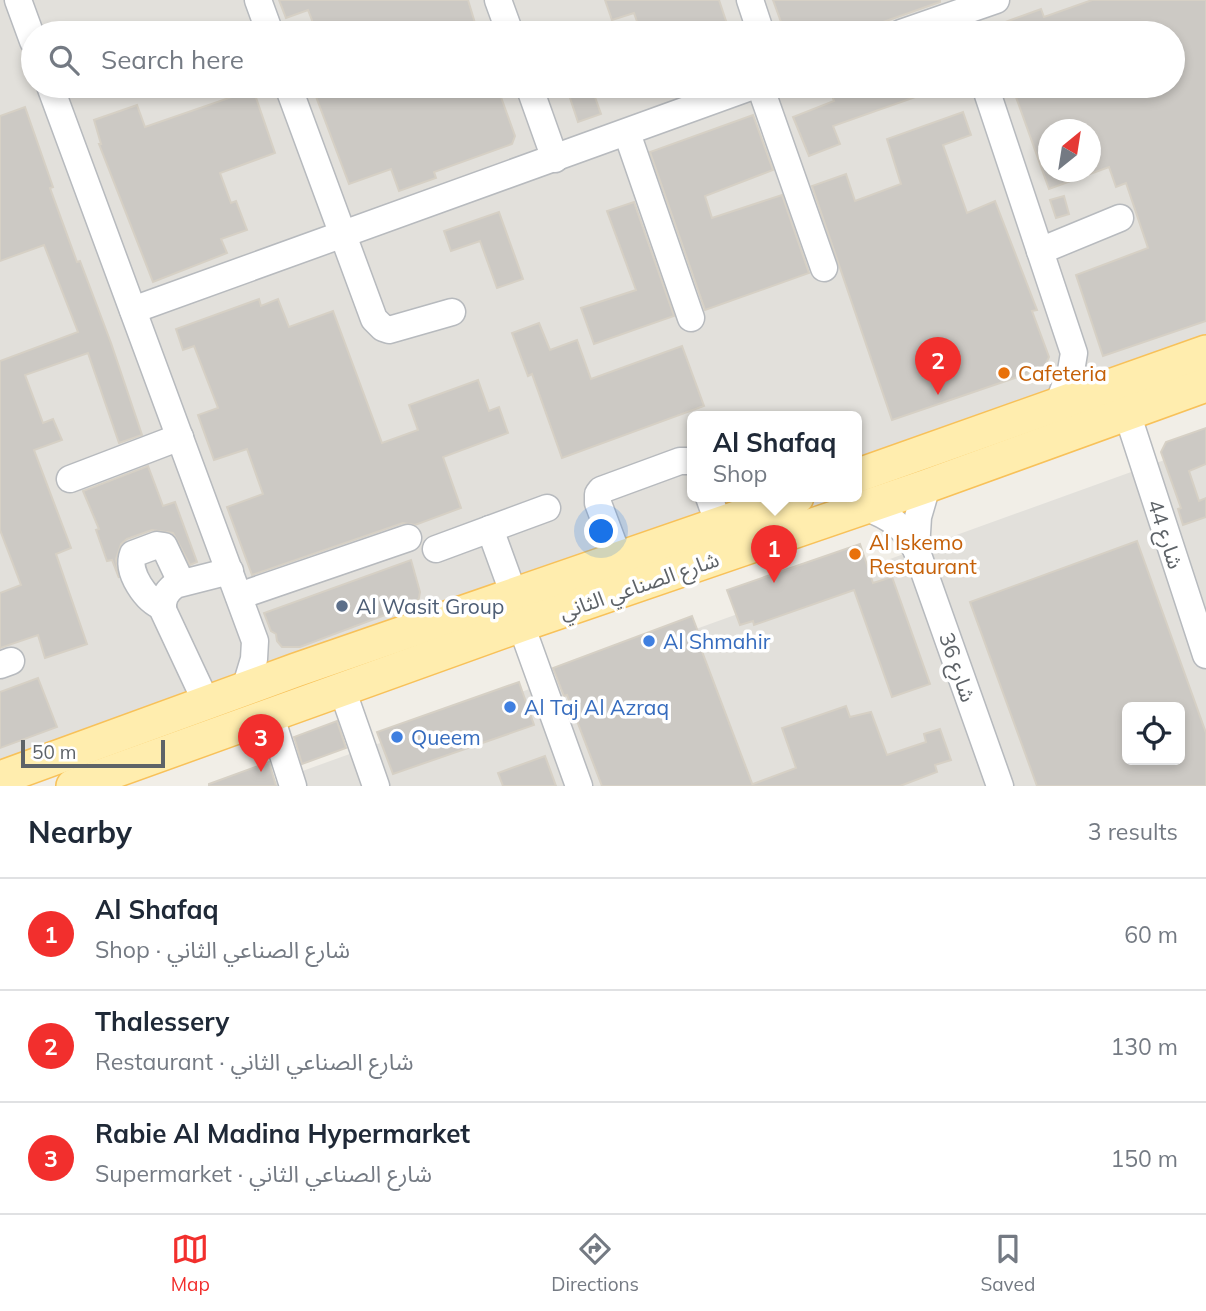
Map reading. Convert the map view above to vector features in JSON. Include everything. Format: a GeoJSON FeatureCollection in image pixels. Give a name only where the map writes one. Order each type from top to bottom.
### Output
{"type":"FeatureCollection","features":[{"type":"Feature","properties":{"kind":"main road","name":"شارع الصناعي الثاني"},"geometry":{"type":"LineString","coordinates":[[0,778],[296,670],[517,610],[866,508],[927,486],[1121,399],[1206,352]]}},
{"type":"Feature","properties":{"kind":"main road","name":"شارع الصناعي الثاني"},"geometry":{"type":"LineString","coordinates":[[862,474],[1058,404],[1121,399],[1206,385]]}},
{"type":"Feature","properties":{"kind":"main road","name":"شارع الصناعي الثاني"},"geometry":{"type":"LineString","coordinates":[[73,786],[342,689],[517,610],[714,511],[767,502]]}},
{"type":"Feature","properties":{"kind":"lane"},"geometry":{"type":"LineString","coordinates":[[18,0],[26,21]]}},
{"type":"Feature","properties":{"kind":"lane"},"geometry":{"type":"LineString","coordinates":[[258,0],[266,21]]}},
{"type":"Feature","properties":{"kind":"lane"},"geometry":{"type":"LineString","coordinates":[[498,0],[506,21]]}},
{"type":"Feature","properties":{"kind":"lane"},"geometry":{"type":"LineString","coordinates":[[750,0],[757,21]]}},
{"type":"Feature","properties":{"kind":"lane"},"geometry":{"type":"LineString","coordinates":[[967,21],[996,0]]}},
{"type":"Feature","properties":{"kind":"lane"},"geometry":{"type":"LineString","coordinates":[[54,98],[255,641],[254,659],[245,689]]}},
{"type":"Feature","properties":{"kind":"lane"},"geometry":{"type":"LineString","coordinates":[[292,98],[374,320],[383,328],[395,329],[452,312]]}},
{"type":"Feature","properties":{"kind":"lane"},"geometry":{"type":"LineString","coordinates":[[533,98],[555,159]]}},
{"type":"Feature","properties":{"kind":"lane"},"geometry":{"type":"LineString","coordinates":[[133,310],[721,98]]}},
{"type":"Feature","properties":{"kind":"lane"},"geometry":{"type":"LineString","coordinates":[[764,98],[824,268]]}},
{"type":"Feature","properties":{"kind":"lane"},"geometry":{"type":"LineString","coordinates":[[989,98],[1074,353],[1071,371],[1058,404]]}},
{"type":"Feature","properties":{"kind":"lane"},"geometry":{"type":"LineString","coordinates":[[627,133],[691,318]]}},
{"type":"Feature","properties":{"kind":"lane"},"geometry":{"type":"LineString","coordinates":[[1040,251],[1120,218]]}},
{"type":"Feature","properties":{"kind":"lane"},"geometry":{"type":"LineString","coordinates":[[1074,353],[1121,399]]}},
{"type":"Feature","properties":{"kind":"lane","name":"شارع 44"},"geometry":{"type":"LineString","coordinates":[[1121,399],[1206,655]]}},
{"type":"Feature","properties":{"kind":"lane"},"geometry":{"type":"LineString","coordinates":[[70,480],[180,437]]}},
{"type":"Feature","properties":{"kind":"lane"},"geometry":{"type":"LineString","coordinates":[[619,559],[598,503],[598,494],[601,490],[680,461],[687,461]]}},
{"type":"Feature","properties":{"kind":"lane","name":"شارع 36"},"geometry":{"type":"LineString","coordinates":[[916,549],[918,517],[927,486]]}},
{"type":"Feature","properties":{"kind":"lane"},"geometry":{"type":"LineString","coordinates":[[436,549],[547,508]]}},
{"type":"Feature","properties":{"kind":"lane","name":"شارع 36"},"geometry":{"type":"LineString","coordinates":[[866,508],[882,513],[896,522],[908,534],[916,549],[1000,786]]}},
{"type":"Feature","properties":{"kind":"lane"},"geometry":{"type":"LineString","coordinates":[[490,529],[579,786]]}},
{"type":"Feature","properties":{"kind":"lane"},"geometry":{"type":"LineString","coordinates":[[239,596],[408,538]]}},
{"type":"Feature","properties":{"kind":"lane"},"geometry":{"type":"LineString","coordinates":[[163,607],[143,592],[132,565],[133,554],[157,545],[164,546],[181,582]]}},
{"type":"Feature","properties":{"kind":"lane"},"geometry":{"type":"LineString","coordinates":[[207,704],[163,607],[165,594],[181,582],[230,570]]}},
{"type":"Feature","properties":{"kind":"lane"},"geometry":{"type":"LineString","coordinates":[[255,641],[283,664],[296,670]]}},
{"type":"Feature","properties":{"kind":"lane"},"geometry":{"type":"LineString","coordinates":[[342,689],[376,786]]}},
{"type":"Feature","properties":{"kind":"lane"},"geometry":{"type":"LineString","coordinates":[[270,714],[293,786]]}},
{"type":"Feature","properties":{"kind":"shaded area"},"geometry":{"type":"Polygon","coordinates":[[[0,0],[1206,0],[1206,335],[862,458],[862,411],[687,411],[687,502],[740,502],[0,768],[0,0]]]}},
{"type":"Feature","properties":{"kind":"shaded area"},"geometry":{"type":"Polygon","coordinates":[[[1206,445],[1206,786],[261,786],[1206,445]]]}},
{"type":"Feature","properties":{"kind":"building"},"geometry":{"type":"Polygon","coordinates":[[[279,0],[468,0],[474,21],[312,21],[308,10],[286,18],[279,0]]]}},
{"type":"Feature","properties":{"kind":"building"},"geometry":{"type":"Polygon","coordinates":[[[605,0],[719,0],[726,21],[637,21],[634,13],[612,20],[605,0]]]}},
{"type":"Feature","properties":{"kind":"building"},"geometry":{"type":"Polygon","coordinates":[[[773,0],[940,0],[886,21],[781,21],[773,0]]]}},
{"type":"Feature","properties":{"kind":"building"},"geometry":{"type":"Polygon","coordinates":[[[1092,0],[1206,0],[1206,321],[1103,356],[1076,275],[1148,248],[1126,183],[1116,187],[1109,167],[1101,170],[1101,119],[1038,119],[1038,158],[1016,98],[1185,98],[1185,21],[1008,21],[1041,9],[1044,17],[1092,0]]]}},
{"type":"Feature","properties":{"kind":"building"},"geometry":{"type":"Polygon","coordinates":[[[229,98],[256,98],[275,153],[220,173],[231,203],[236,201],[247,230],[221,239],[227,253],[153,282],[99,144],[94,120],[137,105],[145,127],[229,98]]]}},
{"type":"Feature","properties":{"kind":"building"},"geometry":{"type":"Polygon","coordinates":[[[317,98],[501,98],[515,136],[512,144],[434,172],[436,178],[399,191],[391,169],[349,184],[317,98]]]}},
{"type":"Feature","properties":{"kind":"building"},"geometry":{"type":"Polygon","coordinates":[[[570,98],[595,98],[601,114],[578,122],[570,98]]]}},
{"type":"Feature","properties":{"kind":"building"},"geometry":{"type":"Polygon","coordinates":[[[833,98],[913,98],[833,126],[840,144],[809,156],[793,117],[834,101],[833,98]]]}},
{"type":"Feature","properties":{"kind":"building"},"geometry":{"type":"Polygon","coordinates":[[[25,107],[53,187],[50,188],[111,343],[142,435],[119,443],[88,353],[25,375],[43,423],[53,419],[62,440],[34,450],[71,548],[56,554],[87,644],[45,658],[38,635],[0,648],[0,593],[21,585],[0,530],[0,361],[78,332],[44,245],[0,261],[0,116],[25,107]]]}},
{"type":"Feature","properties":{"kind":"building"},"geometry":{"type":"Polygon","coordinates":[[[963,112],[971,135],[943,145],[967,213],[995,201],[1037,310],[1032,311],[1049,357],[1044,368],[892,420],[812,186],[846,174],[855,201],[901,184],[887,139],[963,112]]]}},
{"type":"Feature","properties":{"kind":"building"},"geometry":{"type":"Polygon","coordinates":[[[753,115],[773,170],[705,196],[712,218],[782,195],[809,273],[705,310],[650,152],[753,115]]]}},
{"type":"Feature","properties":{"kind":"building"},"geometry":{"type":"Polygon","coordinates":[[[1046,182],[1068,182],[1049,189],[1046,182]]]}},
{"type":"Feature","properties":{"kind":"building"},"geometry":{"type":"Polygon","coordinates":[[[1064,196],[1069,214],[1056,218],[1050,200],[1064,196]]]}},
{"type":"Feature","properties":{"kind":"building"},"geometry":{"type":"Polygon","coordinates":[[[634,202],[674,316],[594,344],[581,308],[636,290],[607,211],[634,202]]]}},
{"type":"Feature","properties":{"kind":"building"},"geometry":{"type":"Polygon","coordinates":[[[499,212],[523,279],[497,288],[480,241],[451,251],[444,231],[499,212]]]}},
{"type":"Feature","properties":{"kind":"building"},"geometry":{"type":"Polygon","coordinates":[[[259,299],[261,306],[278,299],[289,327],[333,311],[382,443],[418,430],[409,405],[478,380],[489,411],[499,407],[508,433],[443,457],[461,508],[415,525],[403,523],[252,575],[227,507],[263,494],[247,449],[214,460],[198,415],[218,408],[194,346],[183,350],[176,329],[259,299]]]}},
{"type":"Feature","properties":{"kind":"building"},"geometry":{"type":"Polygon","coordinates":[[[539,323],[550,350],[577,340],[591,379],[682,346],[704,406],[562,458],[532,374],[528,376],[512,333],[539,323]]]}},
{"type":"Feature","properties":{"kind":"building"},"geometry":{"type":"Polygon","coordinates":[[[1206,428],[1206,464],[1189,471],[1199,501],[1206,498],[1206,517],[1183,525],[1178,509],[1181,508],[1161,452],[1166,442],[1206,428]]]}},
{"type":"Feature","properties":{"kind":"building"},"geometry":{"type":"Polygon","coordinates":[[[148,466],[163,506],[175,502],[197,562],[190,565],[173,533],[152,530],[121,544],[116,559],[119,578],[112,560],[107,561],[96,530],[99,529],[83,491],[148,466]]]}},
{"type":"Feature","properties":{"kind":"building"},"geometry":{"type":"Polygon","coordinates":[[[1137,541],[1206,733],[1206,786],[1037,786],[970,602],[1137,541]]]}},
{"type":"Feature","properties":{"kind":"building"},"geometry":{"type":"Polygon","coordinates":[[[860,544],[873,583],[892,577],[930,684],[892,697],[854,590],[754,625],[753,621],[740,625],[727,590],[860,544]]]}},
{"type":"Feature","properties":{"kind":"building","name":"Al Wasit Group"},"geometry":{"type":"Polygon","coordinates":[[[411,560],[420,592],[415,603],[404,603],[401,609],[300,647],[282,647],[276,634],[271,631],[264,613],[411,560]]]}},
{"type":"Feature","properties":{"kind":"building"},"geometry":{"type":"Polygon","coordinates":[[[692,616],[703,645],[700,646],[753,786],[602,786],[567,695],[564,696],[553,668],[692,616]]]}},
{"type":"Feature","properties":{"kind":"building"},"geometry":{"type":"Polygon","coordinates":[[[38,678],[57,727],[0,748],[0,692],[38,678]]]}},
{"type":"Feature","properties":{"kind":"building"},"geometry":{"type":"Polygon","coordinates":[[[519,682],[534,725],[393,774],[377,732],[519,682]]]}},
{"type":"Feature","properties":{"kind":"building"},"geometry":{"type":"Polygon","coordinates":[[[846,706],[850,717],[871,712],[887,755],[926,742],[924,734],[940,729],[951,760],[935,765],[937,772],[900,786],[753,786],[796,768],[782,728],[846,706]]]}},
{"type":"Feature","properties":{"kind":"building"},"geometry":{"type":"Polygon","coordinates":[[[337,721],[346,748],[302,764],[294,737],[337,721]]]}},
{"type":"Feature","properties":{"kind":"building"},"geometry":{"type":"Polygon","coordinates":[[[545,756],[556,786],[503,786],[498,773],[545,756]]]}},
{"type":"Feature","properties":{"kind":"building"},"geometry":{"type":"Polygon","coordinates":[[[269,762],[276,786],[209,786],[209,784],[269,762]]]}},
{"type":"Feature","properties":{"kind":"place","name":"Cafeteria"},"geometry":{"type":"Point","coordinates":[1004,373]}},
{"type":"Feature","properties":{"kind":"place","name":"Thalessery"},"geometry":{"type":"Point","coordinates":[938,395]}},
{"type":"Feature","properties":{"kind":"place","name":"Al Iskemo Restaurant"},"geometry":{"type":"Point","coordinates":[855,554]}},
{"type":"Feature","properties":{"kind":"place","name":"Al Shafaq"},"geometry":{"type":"Point","coordinates":[774,583]}},
{"type":"Feature","properties":{"kind":"place","name":"Al Wasit Group"},"geometry":{"type":"Point","coordinates":[342,606]}},
{"type":"Feature","properties":{"kind":"place","name":"Al Shmahir"},"geometry":{"type":"Point","coordinates":[649,641]}},
{"type":"Feature","properties":{"kind":"place","name":"Al Taj Al Azraq"},"geometry":{"type":"Point","coordinates":[510,707]}},
{"type":"Feature","properties":{"kind":"place","name":"Queem"},"geometry":{"type":"Point","coordinates":[397,737]}},
{"type":"Feature","properties":{"kind":"place","name":"Rabie Al Madina Hypermarket"},"geometry":{"type":"Point","coordinates":[261,772]}}]}
